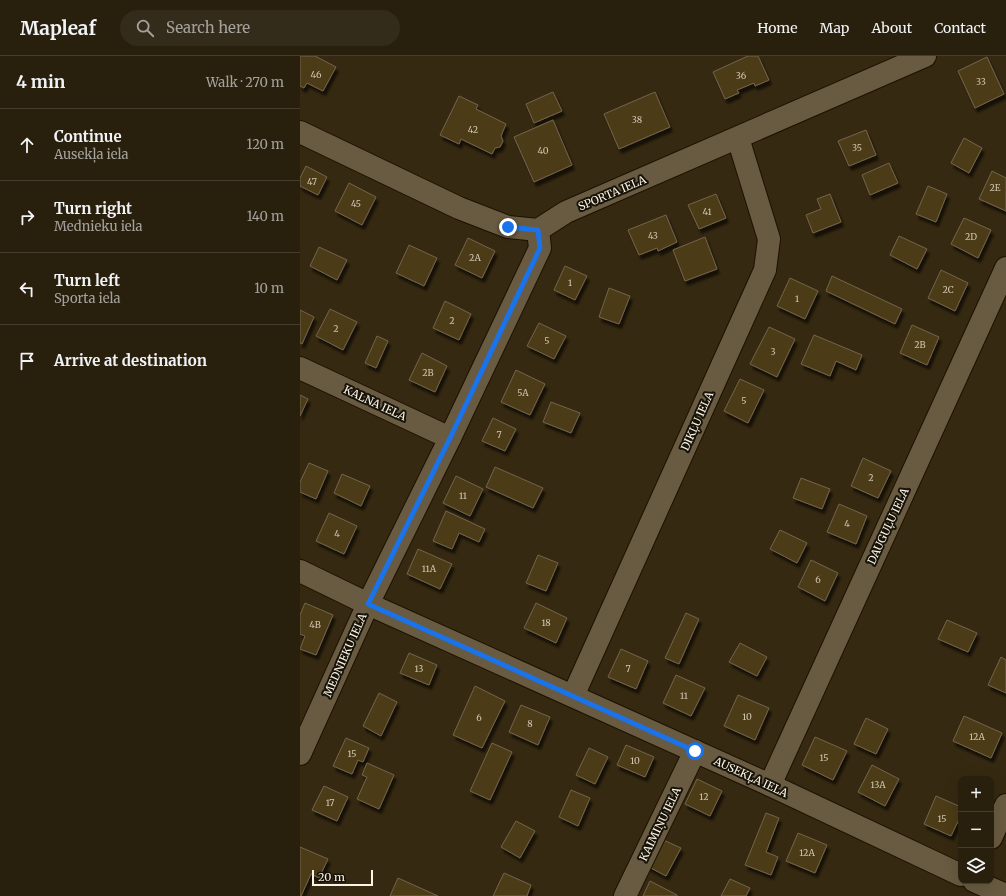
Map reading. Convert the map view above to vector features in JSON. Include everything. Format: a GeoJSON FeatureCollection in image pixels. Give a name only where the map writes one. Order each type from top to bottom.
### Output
{"type":"FeatureCollection","features":[{"type":"Feature","properties":{"kind":"street","name":"SPORTA IELA"},"geometry":{"type":"LineString","coordinates":[[538,230],[566,212],[925,56]]}},
{"type":"Feature","properties":{"kind":"street"},"geometry":{"type":"LineString","coordinates":[[300,132],[458,208],[508,227],[538,230]]}},
{"type":"Feature","properties":{"kind":"street","name":"DIKĻU IELA"},"geometry":{"type":"LineString","coordinates":[[573,696],[765,270],[769,240],[738,138]]}},
{"type":"Feature","properties":{"kind":"street","name":"MEDNIEKU IELA"},"geometry":{"type":"LineString","coordinates":[[300,754],[368,604],[450,438],[540,248],[538,230]]}},
{"type":"Feature","properties":{"kind":"street","name":"DAUGUĻU IELA"},"geometry":{"type":"LineString","coordinates":[[770,785],[1006,268]]}},
{"type":"Feature","properties":{"kind":"street","name":"KALNA IELA"},"geometry":{"type":"LineString","coordinates":[[300,368],[450,438]]}},
{"type":"Feature","properties":{"kind":"street","name":"AUSEKĻA IELA"},"geometry":{"type":"LineString","coordinates":[[300,571],[368,604],[770,785],[958,874]]}},
{"type":"Feature","properties":{"kind":"street","name":"KAIMIŅU IELA"},"geometry":{"type":"LineString","coordinates":[[625,896],[695,751]]}},
{"type":"Feature","properties":{"kind":"street"},"geometry":{"type":"LineString","coordinates":[[994,831],[1006,805]]}},
{"type":"Feature","properties":{"kind":"street"},"geometry":{"type":"LineString","coordinates":[[964,896],[970,884]]}},
{"type":"Feature","properties":{"kind":"street"},"geometry":{"type":"LineString","coordinates":[[979,884],[1006,895]]}},
{"type":"Feature","properties":{"kind":"building"},"geometry":{"type":"Polygon","coordinates":[[[300,56],[315,56],[336,67],[323,91],[307,83],[304,88],[300,86],[300,56]]]}},
{"type":"Feature","properties":{"kind":"building"},"geometry":{"type":"Polygon","coordinates":[[[748,56],[758,56],[769,80],[755,86],[754,83],[737,90],[739,93],[725,99],[713,72],[748,56]]]}},
{"type":"Feature","properties":{"kind":"building"},"geometry":{"type":"Polygon","coordinates":[[[987,57],[1004,94],[975,108],[958,71],[987,57]]]}},
{"type":"Feature","properties":{"kind":"building"},"geometry":{"type":"Polygon","coordinates":[[[553,92],[562,111],[534,123],[526,104],[553,92]]]}},
{"type":"Feature","properties":{"kind":"building"},"geometry":{"type":"Polygon","coordinates":[[[655,92],[670,127],[619,149],[604,114],[655,92]]]}},
{"type":"Feature","properties":{"kind":"building"},"geometry":{"type":"Polygon","coordinates":[[[459,96],[478,105],[476,109],[506,124],[501,136],[503,141],[500,147],[495,148],[492,154],[461,139],[459,144],[440,135],[459,96]]]}},
{"type":"Feature","properties":{"kind":"building"},"geometry":{"type":"Polygon","coordinates":[[[553,120],[572,165],[534,182],[514,137],[553,120]]]}},
{"type":"Feature","properties":{"kind":"building"},"geometry":{"type":"Polygon","coordinates":[[[866,130],[876,155],[849,166],[838,141],[866,130]]]}},
{"type":"Feature","properties":{"kind":"building"},"geometry":{"type":"Polygon","coordinates":[[[964,138],[982,148],[969,173],[951,163],[964,138]]]}},
{"type":"Feature","properties":{"kind":"building"},"geometry":{"type":"Polygon","coordinates":[[[889,163],[898,183],[870,195],[862,175],[889,163]]]}},
{"type":"Feature","properties":{"kind":"building"},"geometry":{"type":"Polygon","coordinates":[[[306,166],[327,177],[318,195],[300,186],[300,178],[306,166]]]}},
{"type":"Feature","properties":{"kind":"building"},"geometry":{"type":"Polygon","coordinates":[[[992,171],[1006,178],[1006,211],[979,199],[992,171]]]}},
{"type":"Feature","properties":{"kind":"building"},"geometry":{"type":"Polygon","coordinates":[[[349,183],[376,197],[362,225],[335,211],[349,183]]]}},
{"type":"Feature","properties":{"kind":"building"},"geometry":{"type":"Polygon","coordinates":[[[928,186],[947,194],[936,222],[916,214],[928,186]]]}},
{"type":"Feature","properties":{"kind":"building"},"geometry":{"type":"Polygon","coordinates":[[[716,194],[726,218],[699,229],[688,205],[716,194]]]}},
{"type":"Feature","properties":{"kind":"building"},"geometry":{"type":"Polygon","coordinates":[[[830,194],[841,222],[813,233],[806,215],[821,209],[817,199],[830,194]]]}},
{"type":"Feature","properties":{"kind":"building"},"geometry":{"type":"Polygon","coordinates":[[[666,215],[677,242],[658,251],[657,248],[639,255],[628,230],[666,215]]]}},
{"type":"Feature","properties":{"kind":"building"},"geometry":{"type":"Polygon","coordinates":[[[964,218],[991,230],[978,258],[951,244],[964,218]]]}},
{"type":"Feature","properties":{"kind":"building"},"geometry":{"type":"Polygon","coordinates":[[[899,236],[927,249],[917,269],[890,255],[899,236]]]}},
{"type":"Feature","properties":{"kind":"building"},"geometry":{"type":"Polygon","coordinates":[[[705,237],[717,269],[685,281],[673,250],[705,237]]]}},
{"type":"Feature","properties":{"kind":"building"},"geometry":{"type":"Polygon","coordinates":[[[468,238],[495,251],[482,278],[455,265],[468,238]]]}},
{"type":"Feature","properties":{"kind":"building"},"geometry":{"type":"Polygon","coordinates":[[[409,245],[437,258],[424,286],[396,273],[409,245]]]}},
{"type":"Feature","properties":{"kind":"building"},"geometry":{"type":"Polygon","coordinates":[[[319,247],[347,260],[337,280],[310,266],[319,247]]]}},
{"type":"Feature","properties":{"kind":"building"},"geometry":{"type":"Polygon","coordinates":[[[565,266],[587,276],[575,300],[554,290],[565,266]]]}},
{"type":"Feature","properties":{"kind":"building"},"geometry":{"type":"Polygon","coordinates":[[[941,270],[968,283],[955,311],[928,298],[941,270]]]}},
{"type":"Feature","properties":{"kind":"building"},"geometry":{"type":"Polygon","coordinates":[[[832,276],[902,309],[895,324],[826,291],[832,276]]]}},
{"type":"Feature","properties":{"kind":"building"},"geometry":{"type":"Polygon","coordinates":[[[790,278],[818,291],[805,319],[777,306],[790,278]]]}},
{"type":"Feature","properties":{"kind":"building"},"geometry":{"type":"Polygon","coordinates":[[[609,288],[630,296],[619,324],[599,317],[609,288]]]}},
{"type":"Feature","properties":{"kind":"building"},"geometry":{"type":"Polygon","coordinates":[[[445,301],[471,314],[459,340],[433,328],[445,301]]]}},
{"type":"Feature","properties":{"kind":"building"},"geometry":{"type":"Polygon","coordinates":[[[330,309],[357,322],[343,350],[316,336],[330,309]]]}},
{"type":"Feature","properties":{"kind":"building"},"geometry":{"type":"Polygon","coordinates":[[[300,310],[314,317],[302,344],[300,343],[300,310]]]}},
{"type":"Feature","properties":{"kind":"building"},"geometry":{"type":"Polygon","coordinates":[[[539,323],[566,336],[554,359],[527,346],[539,323]]]}},
{"type":"Feature","properties":{"kind":"building"},"geometry":{"type":"Polygon","coordinates":[[[912,325],[939,337],[927,365],[900,353],[912,325]]]}},
{"type":"Feature","properties":{"kind":"building"},"geometry":{"type":"Polygon","coordinates":[[[769,327],[795,339],[777,377],[750,364],[769,327]]]}},
{"type":"Feature","properties":{"kind":"building"},"geometry":{"type":"Polygon","coordinates":[[[814,335],[862,355],[856,370],[836,361],[830,376],[801,364],[814,335]]]}},
{"type":"Feature","properties":{"kind":"building"},"geometry":{"type":"Polygon","coordinates":[[[377,336],[388,341],[376,368],[365,363],[377,336]]]}},
{"type":"Feature","properties":{"kind":"building"},"geometry":{"type":"Polygon","coordinates":[[[422,353],[447,366],[435,392],[409,380],[422,353]]]}},
{"type":"Feature","properties":{"kind":"building"},"geometry":{"type":"Polygon","coordinates":[[[516,370],[545,384],[530,415],[501,402],[516,370]]]}},
{"type":"Feature","properties":{"kind":"building"},"geometry":{"type":"Polygon","coordinates":[[[740,379],[764,390],[748,423],[724,411],[740,379]]]}},
{"type":"Feature","properties":{"kind":"building"},"geometry":{"type":"Polygon","coordinates":[[[300,395],[308,399],[300,416],[300,395]]]}},
{"type":"Feature","properties":{"kind":"building"},"geometry":{"type":"Polygon","coordinates":[[[551,402],[580,413],[571,433],[543,422],[551,402]]]}},
{"type":"Feature","properties":{"kind":"building"},"geometry":{"type":"Polygon","coordinates":[[[493,418],[516,429],[505,451],[482,441],[493,418]]]}},
{"type":"Feature","properties":{"kind":"building"},"geometry":{"type":"Polygon","coordinates":[[[863,458],[891,471],[878,498],[851,486],[863,458]]]}},
{"type":"Feature","properties":{"kind":"building"},"geometry":{"type":"Polygon","coordinates":[[[309,463],[328,471],[316,499],[300,492],[300,482],[309,463]]]}},
{"type":"Feature","properties":{"kind":"building"},"geometry":{"type":"Polygon","coordinates":[[[495,467],[543,488],[533,508],[486,487],[495,467]]]}},
{"type":"Feature","properties":{"kind":"building"},"geometry":{"type":"Polygon","coordinates":[[[342,474],[370,486],[361,506],[334,493],[342,474]]]}},
{"type":"Feature","properties":{"kind":"building"},"geometry":{"type":"Polygon","coordinates":[[[456,476],[483,489],[470,516],[443,503],[456,476]]]}},
{"type":"Feature","properties":{"kind":"building"},"geometry":{"type":"Polygon","coordinates":[[[801,478],[830,489],[822,509],[793,498],[801,478]]]}},
{"type":"Feature","properties":{"kind":"building"},"geometry":{"type":"Polygon","coordinates":[[[839,504],[867,516],[856,544],[827,532],[839,504]]]}},
{"type":"Feature","properties":{"kind":"building"},"geometry":{"type":"Polygon","coordinates":[[[446,511],[485,529],[479,542],[459,533],[452,549],[433,541],[446,511]]]}},
{"type":"Feature","properties":{"kind":"building"},"geometry":{"type":"Polygon","coordinates":[[[329,513],[357,526],[344,554],[316,541],[329,513]]]}},
{"type":"Feature","properties":{"kind":"building"},"geometry":{"type":"Polygon","coordinates":[[[780,530],[807,543],[797,563],[770,549],[780,530]]]}},
{"type":"Feature","properties":{"kind":"building"},"geometry":{"type":"Polygon","coordinates":[[[418,549],[452,564],[440,589],[407,574],[418,549]]]}},
{"type":"Feature","properties":{"kind":"building"},"geometry":{"type":"Polygon","coordinates":[[[538,555],[558,563],[546,591],[526,583],[538,555]]]}},
{"type":"Feature","properties":{"kind":"building"},"geometry":{"type":"Polygon","coordinates":[[[811,560],[838,573],[825,601],[798,587],[811,560]]]}},
{"type":"Feature","properties":{"kind":"building"},"geometry":{"type":"Polygon","coordinates":[[[305,603],[333,615],[316,655],[300,649],[305,636],[300,634],[300,615],[305,603]]]}},
{"type":"Feature","properties":{"kind":"building"},"geometry":{"type":"Polygon","coordinates":[[[536,603],[567,618],[556,643],[524,628],[536,603]]]}},
{"type":"Feature","properties":{"kind":"building"},"geometry":{"type":"Polygon","coordinates":[[[686,613],[699,619],[679,664],[665,658],[686,613]]]}},
{"type":"Feature","properties":{"kind":"building"},"geometry":{"type":"Polygon","coordinates":[[[947,620],[977,633],[968,652],[938,639],[947,620]]]}},
{"type":"Feature","properties":{"kind":"building"},"geometry":{"type":"Polygon","coordinates":[[[740,643],[767,657],[757,676],[729,662],[740,643]]]}},
{"type":"Feature","properties":{"kind":"building"},"geometry":{"type":"Polygon","coordinates":[[[621,649],[648,661],[636,689],[608,677],[621,649]]]}},
{"type":"Feature","properties":{"kind":"building"},"geometry":{"type":"Polygon","coordinates":[[[409,653],[437,665],[429,685],[400,673],[409,653]]]}},
{"type":"Feature","properties":{"kind":"building"},"geometry":{"type":"Polygon","coordinates":[[[1001,657],[1006,660],[1006,693],[988,685],[1001,657]]]}},
{"type":"Feature","properties":{"kind":"building"},"geometry":{"type":"Polygon","coordinates":[[[676,675],[705,688],[691,716],[663,703],[676,675]]]}},
{"type":"Feature","properties":{"kind":"building"},"geometry":{"type":"Polygon","coordinates":[[[475,686],[505,701],[482,748],[453,735],[475,686]]]}},
{"type":"Feature","properties":{"kind":"building"},"geometry":{"type":"Polygon","coordinates":[[[379,693],[397,702],[381,736],[363,726],[379,693]]]}},
{"type":"Feature","properties":{"kind":"building"},"geometry":{"type":"Polygon","coordinates":[[[738,695],[769,708],[755,740],[724,726],[738,695]]]}},
{"type":"Feature","properties":{"kind":"building"},"geometry":{"type":"Polygon","coordinates":[[[521,705],[550,717],[538,745],[509,732],[521,705]]]}},
{"type":"Feature","properties":{"kind":"building"},"geometry":{"type":"Polygon","coordinates":[[[964,716],[1002,733],[991,758],[953,741],[964,716]]]}},
{"type":"Feature","properties":{"kind":"building"},"geometry":{"type":"Polygon","coordinates":[[[866,718],[888,729],[876,754],[854,744],[866,718]]]}},
{"type":"Feature","properties":{"kind":"building"},"geometry":{"type":"Polygon","coordinates":[[[815,737],[847,751],[833,780],[802,765],[815,737]]]}},
{"type":"Feature","properties":{"kind":"building"},"geometry":{"type":"Polygon","coordinates":[[[346,738],[369,748],[363,762],[358,760],[352,774],[333,766],[346,738]]]}},
{"type":"Feature","properties":{"kind":"building"},"geometry":{"type":"Polygon","coordinates":[[[492,743],[512,752],[490,800],[470,791],[492,743]]]}},
{"type":"Feature","properties":{"kind":"building"},"geometry":{"type":"Polygon","coordinates":[[[626,745],[654,757],[645,777],[617,765],[626,745]]]}},
{"type":"Feature","properties":{"kind":"building"},"geometry":{"type":"Polygon","coordinates":[[[589,748],[608,757],[595,784],[576,775],[589,748]]]}},
{"type":"Feature","properties":{"kind":"building"},"geometry":{"type":"Polygon","coordinates":[[[367,763],[394,775],[379,809],[357,799],[367,777],[362,775],[367,763]]]}},
{"type":"Feature","properties":{"kind":"building"},"geometry":{"type":"Polygon","coordinates":[[[872,765],[899,779],[885,806],[858,792],[872,765]]]}},
{"type":"Feature","properties":{"kind":"building"},"geometry":{"type":"Polygon","coordinates":[[[697,779],[722,791],[710,816],[685,804],[697,779]]]}},
{"type":"Feature","properties":{"kind":"building"},"geometry":{"type":"Polygon","coordinates":[[[324,786],[348,797],[337,821],[312,810],[324,786]]]}},
{"type":"Feature","properties":{"kind":"building"},"geometry":{"type":"Polygon","coordinates":[[[571,790],[590,798],[578,826],[559,817],[571,790]]]}},
{"type":"Feature","properties":{"kind":"building"},"geometry":{"type":"Polygon","coordinates":[[[936,796],[958,806],[958,821],[951,836],[924,824],[936,796]]]}},
{"type":"Feature","properties":{"kind":"building"},"geometry":{"type":"Polygon","coordinates":[[[766,813],[779,818],[766,852],[778,857],[771,875],[745,865],[766,813]]]}},
{"type":"Feature","properties":{"kind":"building"},"geometry":{"type":"Polygon","coordinates":[[[516,821],[535,831],[520,858],[501,847],[516,821]]]}},
{"type":"Feature","properties":{"kind":"building"},"geometry":{"type":"Polygon","coordinates":[[[798,833],[827,845],[815,873],[786,861],[798,833]]]}},
{"type":"Feature","properties":{"kind":"building"},"geometry":{"type":"Polygon","coordinates":[[[661,839],[681,848],[666,876],[647,866],[661,839]]]}},
{"type":"Feature","properties":{"kind":"building"},"geometry":{"type":"Polygon","coordinates":[[[300,847],[328,859],[319,878],[311,874],[301,896],[300,896],[300,847]]]}},
{"type":"Feature","properties":{"kind":"building"},"geometry":{"type":"Polygon","coordinates":[[[504,873],[531,885],[527,896],[493,896],[504,873]]]}},
{"type":"Feature","properties":{"kind":"building"},"geometry":{"type":"Polygon","coordinates":[[[398,878],[438,896],[390,896],[398,878]]]}},
{"type":"Feature","properties":{"kind":"building"},"geometry":{"type":"Polygon","coordinates":[[[730,879],[750,888],[746,896],[721,896],[730,879]]]}},
{"type":"Feature","properties":{"kind":"building"},"geometry":{"type":"Polygon","coordinates":[[[650,881],[677,895],[677,896],[643,896],[650,881]]]}},
{"type":"Feature","properties":{"kind":"route"},"geometry":{"type":"LineString","coordinates":[[508,227],[538,230],[540,248],[450,438],[368,604],[695,751]]}}]}
